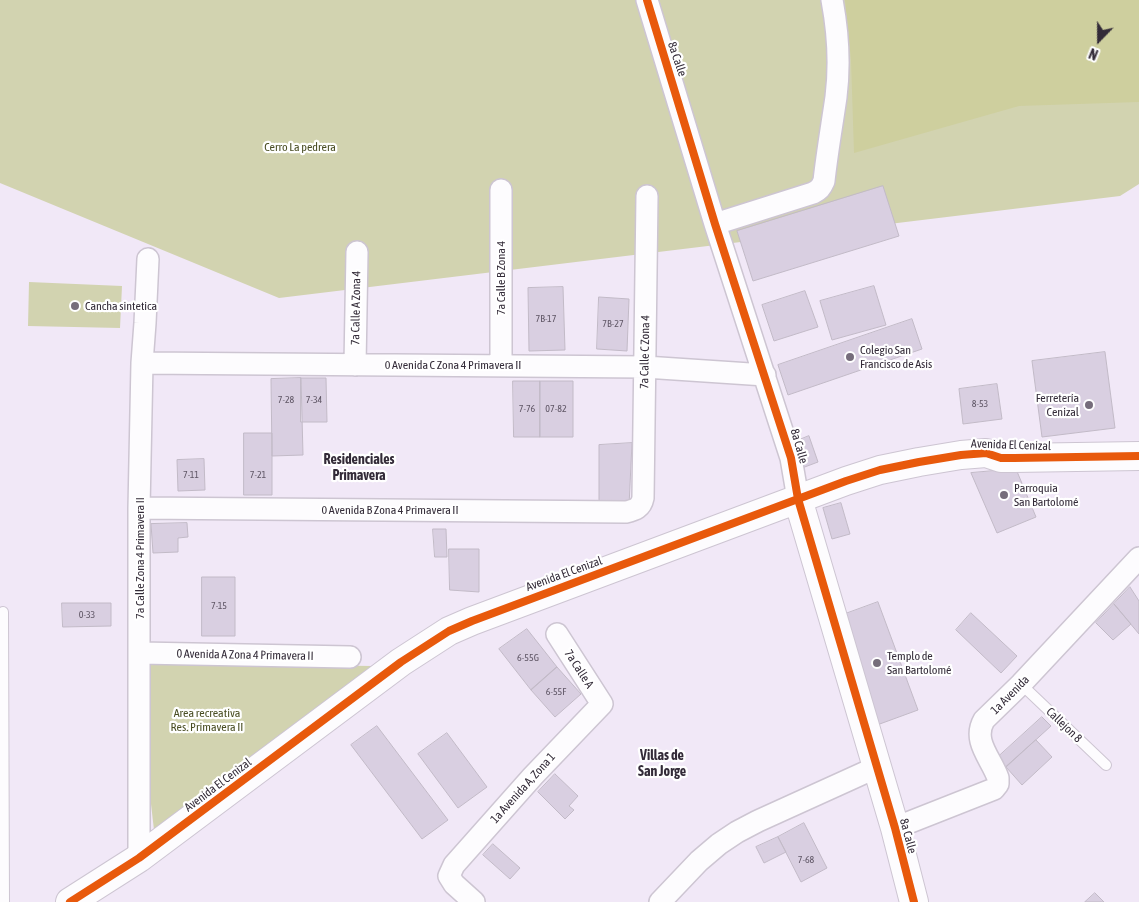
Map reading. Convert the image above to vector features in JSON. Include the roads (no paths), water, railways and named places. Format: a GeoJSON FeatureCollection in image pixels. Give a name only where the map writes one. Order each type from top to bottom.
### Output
{"type":"FeatureCollection","features":[{"type":"Feature","properties":{"kind":"street","name":"8a Calle"},"geometry":{"type":"LineString","coordinates":[[647,0],[715,224],[791,458],[798,499],[895,828],[909,898]]}},
{"type":"Feature","properties":{"kind":"street"},"geometry":{"type":"LineString","coordinates":[[715,224],[813,193],[822,186],[837,86],[838,44],[832,0]]}},
{"type":"Feature","properties":{"kind":"street","name":"7a Calle B Zona 4"},"geometry":{"type":"LineString","coordinates":[[501,190],[501,366]]}},
{"type":"Feature","properties":{"kind":"street","name":"7a Calle C Zona 4"},"geometry":{"type":"LineString","coordinates":[[640,507],[643,498],[647,196]]}},
{"type":"Feature","properties":{"kind":"street","name":"7a Calle A Zona 4"},"geometry":{"type":"LineString","coordinates":[[355,365],[357,252]]}},
{"type":"Feature","properties":{"kind":"street","name":"7a Calle Zona 4 Primavera II"},"geometry":{"type":"LineString","coordinates":[[139,858],[139,508],[142,363],[148,259]]}},
{"type":"Feature","properties":{"kind":"street","name":"0 Avenida C Zona 4 Primavera II"},"geometry":{"type":"LineString","coordinates":[[142,363],[645,367],[765,375]]}},
{"type":"Feature","properties":{"kind":"street","name":"Avenida El Cenizal"},"geometry":{"type":"LineString","coordinates":[[986,453],[997,445],[1008,442],[1069,438],[1139,438]]}},
{"type":"Feature","properties":{"kind":"street","name":"Avenida El Cenizal"},"geometry":{"type":"LineString","coordinates":[[70,902],[139,858],[401,662],[449,631],[472,620],[880,470],[919,462],[986,453],[1002,458],[1139,456]]}},
{"type":"Feature","properties":{"kind":"street","name":"0 Avenida B Zona 4 Primavera II"},"geometry":{"type":"LineString","coordinates":[[139,508],[626,512],[634,511],[640,507]]}},
{"type":"Feature","properties":{"kind":"street","name":"1a Avenida"},"geometry":{"type":"LineString","coordinates":[[895,828],[994,789],[998,784],[998,778],[980,741],[981,726],[984,720],[1021,684],[1139,558]]}},
{"type":"Feature","properties":{"kind":"street","name":"7a Calle A"},"geometry":{"type":"LineString","coordinates":[[557,634],[602,704]]}},
{"type":"Feature","properties":{"kind":"street","name":"0 Avenida A Zona 4 Primavera II"},"geometry":{"type":"LineString","coordinates":[[140,653],[350,657]]}},
{"type":"Feature","properties":{"kind":"street","name":"1a Avenida A, Zona 1"},"geometry":{"type":"LineString","coordinates":[[474,902],[454,884],[449,876],[454,865],[602,704]]}},
{"type":"Feature","properties":{"kind":"street"},"geometry":{"type":"LineString","coordinates":[[660,902],[699,861],[737,832],[877,768]]}},
{"type":"Feature","properties":{"kind":"lane"},"geometry":{"type":"LineString","coordinates":[[3,612],[4,902]]}},
{"type":"Feature","properties":{"kind":"lane","name":"Callejon 8"},"geometry":{"type":"LineString","coordinates":[[1021,684],[1106,765]]}},
{"type":"Feature","properties":{"kind":"place","name":"Cancha sintetica"},"geometry":{"type":"Point","coordinates":[75,306]}},
{"type":"Feature","properties":{"kind":"place","name":"Colegio San Francisco de Asis"},"geometry":{"type":"Point","coordinates":[850,357]}},
{"type":"Feature","properties":{"kind":"place","name":"Ferretería Cenizal"},"geometry":{"type":"Point","coordinates":[1089,405]}},
{"type":"Feature","properties":{"kind":"place","name":"Parroquia San Bartolomé"},"geometry":{"type":"Point","coordinates":[1004,495]}},
{"type":"Feature","properties":{"kind":"place","name":"Templo de San Bartolomé"},"geometry":{"type":"Point","coordinates":[877,663]}},
{"type":"Feature","properties":{"kind":"district","name":"Residenciales Primavera"},"geometry":{"type":"Point","coordinates":[359,468]}},
{"type":"Feature","properties":{"kind":"district","name":"Villas de San Jorge"},"geometry":{"type":"Point","coordinates":[662,764]}},
{"type":"Feature","properties":{"kind":"park label","name":"Cerro La pedrera"},"geometry":{"type":"Point","coordinates":[300,147]}},
{"type":"Feature","properties":{"kind":"park label","name":"Area recreativa Res. Primavera II"},"geometry":{"type":"Point","coordinates":[207,720]}}]}
